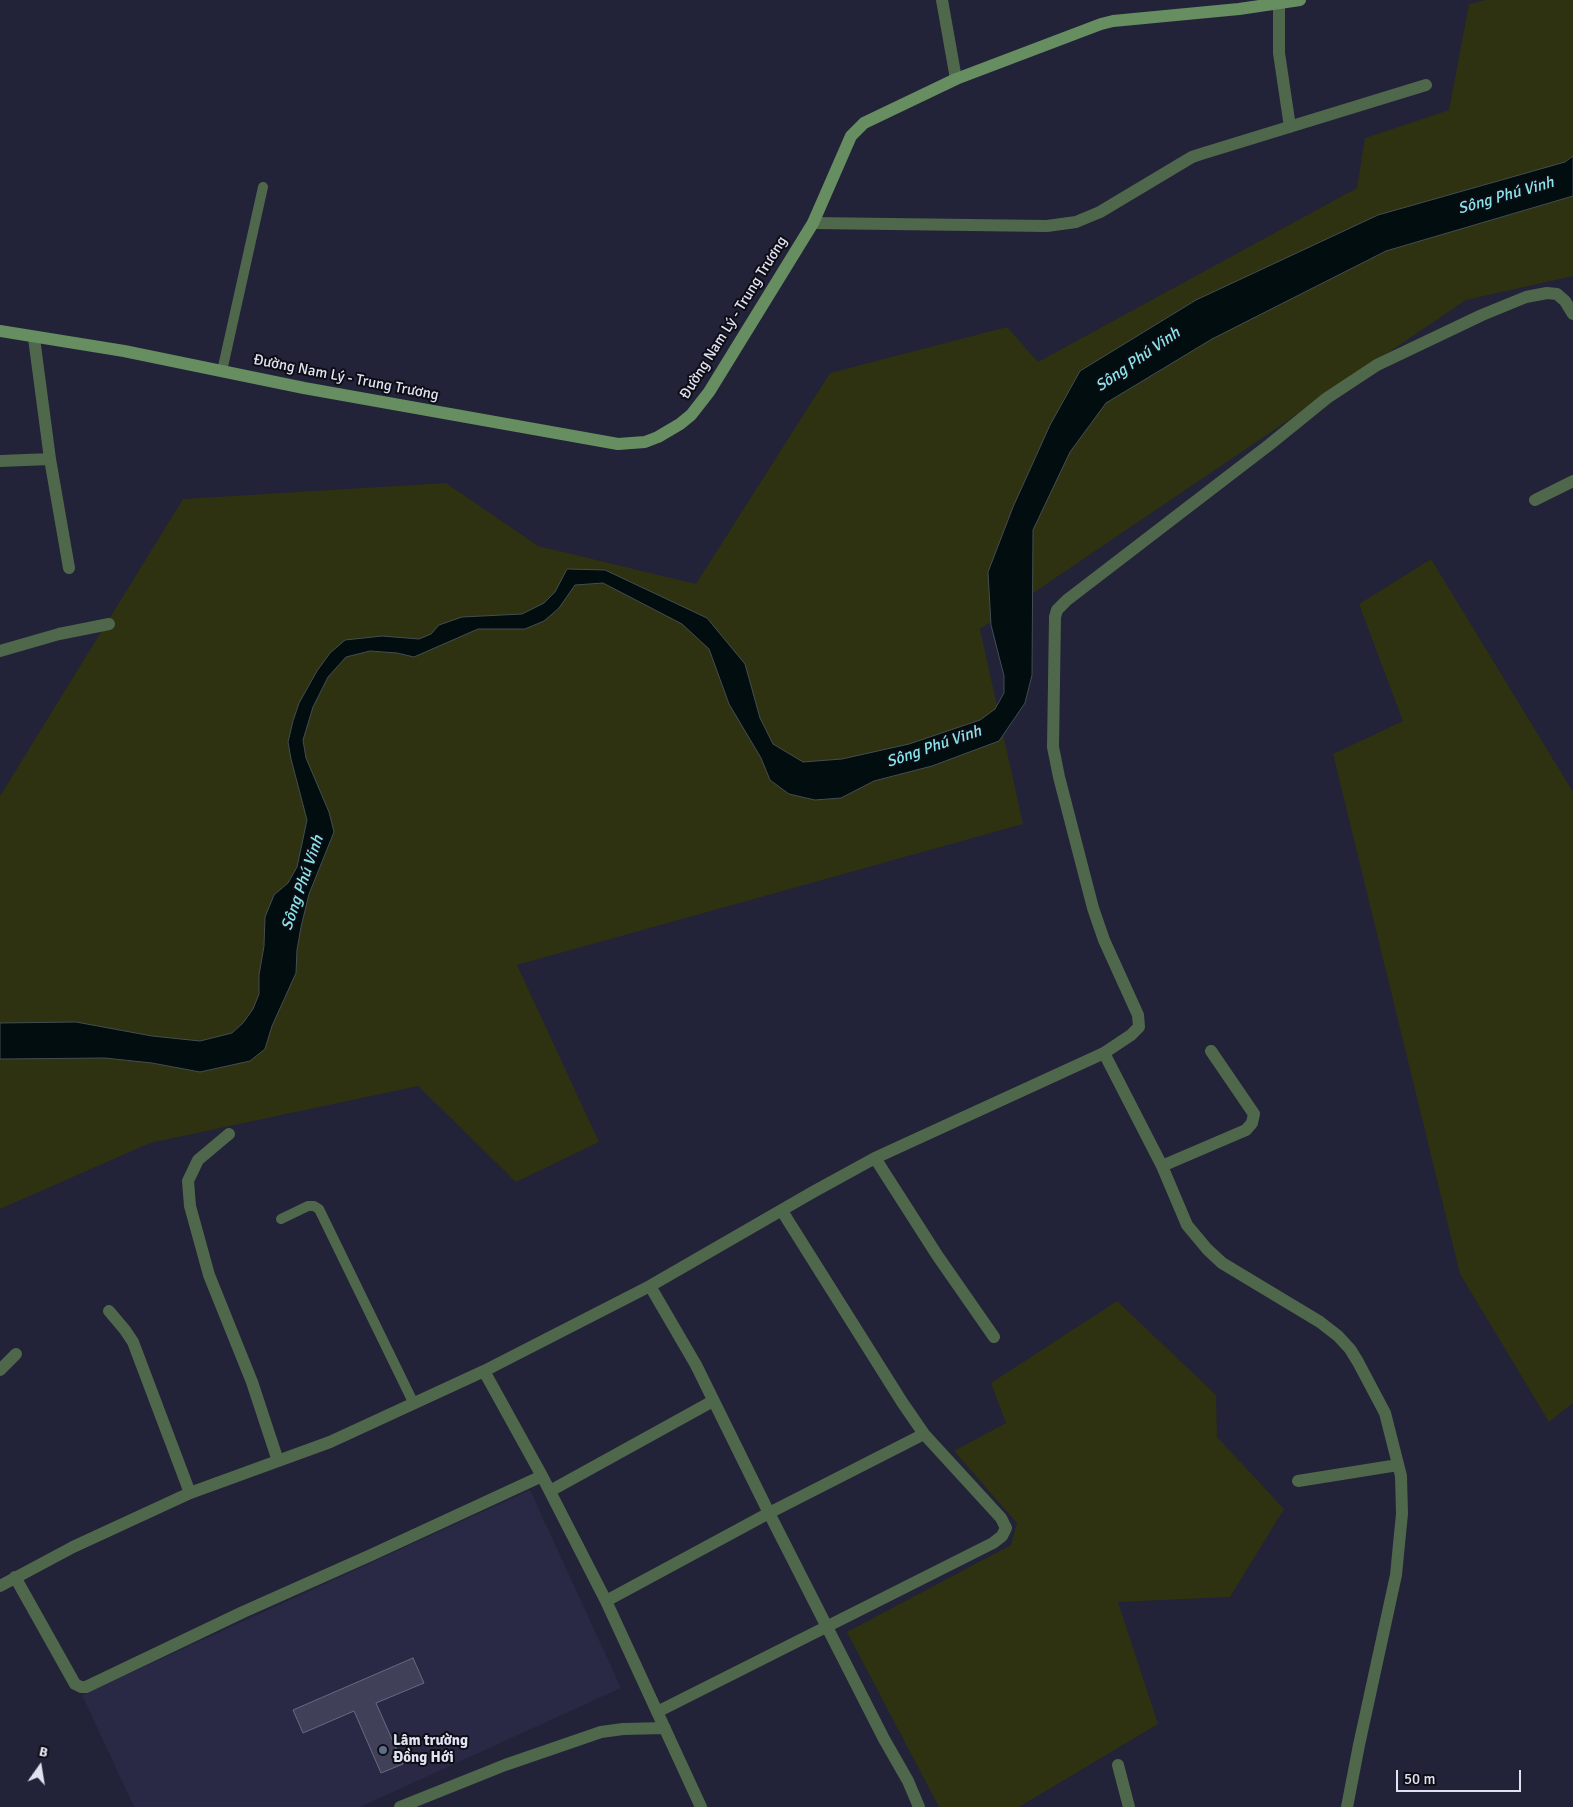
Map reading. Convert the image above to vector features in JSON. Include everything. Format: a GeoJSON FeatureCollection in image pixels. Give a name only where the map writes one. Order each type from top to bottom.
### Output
{"type":"FeatureCollection","features":[{"type":"Feature","properties":{"kind":"main road","name":"Đường Nam Lý - Trung Trương"},"geometry":{"type":"LineString","coordinates":[[0,331],[124,352],[314,390],[618,444],[645,442],[680,424],[701,404],[813,223],[851,136],[864,123],[956,79],[1080,31],[1112,22],[1300,0]]}},
{"type":"Feature","properties":{"kind":"street"},"geometry":{"type":"LineString","coordinates":[[942,0],[956,79]]}},
{"type":"Feature","properties":{"kind":"street"},"geometry":{"type":"LineString","coordinates":[[1279,3],[1279,60],[1290,127]]}},
{"type":"Feature","properties":{"kind":"street"},"geometry":{"type":"LineString","coordinates":[[813,223],[1046,226],[1076,222],[1100,212],[1192,157],[1426,85]]}},
{"type":"Feature","properties":{"kind":"street"},"geometry":{"type":"LineString","coordinates":[[0,1586],[73,1547],[190,1493],[330,1442],[484,1371],[650,1286],[875,1158],[1104,1053],[1131,1035],[1139,1026],[1138,1015],[1104,940],[1093,908],[1053,747],[1055,617],[1058,610],[1067,600],[1327,398],[1376,365],[1482,315],[1526,297],[1547,293],[1557,294],[1565,301],[1573,314]]}},
{"type":"Feature","properties":{"kind":"street"},"geometry":{"type":"LineString","coordinates":[[34,338],[50,459],[69,568]]}},
{"type":"Feature","properties":{"kind":"street"},"geometry":{"type":"LineString","coordinates":[[0,461],[50,459]]}},
{"type":"Feature","properties":{"kind":"street"},"geometry":{"type":"LineString","coordinates":[[1535,500],[1573,481]]}},
{"type":"Feature","properties":{"kind":"street"},"geometry":{"type":"LineString","coordinates":[[0,651],[60,634],[109,624]]}},
{"type":"Feature","properties":{"kind":"street"},"geometry":{"type":"LineString","coordinates":[[1162,1166],[1246,1130],[1252,1123],[1254,1114],[1211,1051]]}},
{"type":"Feature","properties":{"kind":"street"},"geometry":{"type":"LineString","coordinates":[[1104,1053],[1162,1166],[1187,1224],[1206,1249],[1222,1263],[1320,1322],[1338,1336],[1350,1349],[1385,1412],[1401,1476],[1402,1514],[1396,1575],[1347,1807]]}},
{"type":"Feature","properties":{"kind":"street"},"geometry":{"type":"LineString","coordinates":[[229,1134],[198,1160],[188,1181],[190,1206],[209,1275],[252,1382],[278,1461]]}},
{"type":"Feature","properties":{"kind":"street"},"geometry":{"type":"LineString","coordinates":[[875,1158],[937,1255],[994,1338]]}},
{"type":"Feature","properties":{"kind":"street"},"geometry":{"type":"LineString","coordinates":[[657,1712],[993,1544],[1002,1536],[1006,1528],[1001,1518],[924,1434],[782,1211]]}},
{"type":"Feature","properties":{"kind":"street"},"geometry":{"type":"LineString","coordinates":[[650,1286],[693,1358],[769,1513],[884,1739],[908,1781],[919,1807]]}},
{"type":"Feature","properties":{"kind":"street"},"geometry":{"type":"LineString","coordinates":[[109,1311],[133,1342],[190,1493]]}},
{"type":"Feature","properties":{"kind":"street"},"geometry":{"type":"LineString","coordinates":[[0,1370],[16,1354]]}},
{"type":"Feature","properties":{"kind":"street"},"geometry":{"type":"LineString","coordinates":[[484,1371],[550,1491],[606,1601],[701,1807]]}},
{"type":"Feature","properties":{"kind":"street"},"geometry":{"type":"LineString","coordinates":[[550,1491],[713,1401]]}},
{"type":"Feature","properties":{"kind":"street"},"geometry":{"type":"LineString","coordinates":[[606,1601],[769,1513],[924,1434]]}},
{"type":"Feature","properties":{"kind":"street"},"geometry":{"type":"LineString","coordinates":[[1298,1481],[1398,1464]]}},
{"type":"Feature","properties":{"kind":"street"},"geometry":{"type":"LineString","coordinates":[[15,1577],[75,1684],[86,1687],[242,1612],[542,1476]]}},
{"type":"Feature","properties":{"kind":"street"},"geometry":{"type":"LineString","coordinates":[[400,1807],[421,1803],[514,1761],[601,1732],[623,1728],[665,1728]]}},
{"type":"Feature","properties":{"kind":"street"},"geometry":{"type":"LineString","coordinates":[[1118,1764],[1129,1807]]}},
{"type":"Feature","properties":{"kind":"lane"},"geometry":{"type":"LineString","coordinates":[[222,371],[263,187]]}},
{"type":"Feature","properties":{"kind":"lane"},"geometry":{"type":"LineString","coordinates":[[281,1219],[308,1206],[319,1208],[414,1404]]}},
{"type":"Feature","properties":{"kind":"shaded area"},"geometry":{"type":"Polygon","coordinates":[[[530,1490],[621,1688],[360,1807],[134,1807],[82,1695],[530,1490]]]}},
{"type":"Feature","properties":{"kind":"green space"},"geometry":{"type":"Polygon","coordinates":[[[1486,0],[1573,0],[1573,276],[1466,300],[980,629],[1023,824],[517,965],[599,1142],[516,1182],[418,1086],[150,1143],[0,1209],[0,796],[183,499],[446,483],[538,546],[696,584],[830,373],[1007,327],[1038,362],[1357,188],[1365,138],[1449,110],[1469,4],[1486,0]]]}},
{"type":"Feature","properties":{"kind":"green space"},"geometry":{"type":"Polygon","coordinates":[[[1431,559],[1573,792],[1573,1403],[1549,1422],[1460,1274],[1333,754],[1403,721],[1359,604],[1431,559]]]}},
{"type":"Feature","properties":{"kind":"green space"},"geometry":{"type":"Polygon","coordinates":[[[1117,1301],[1216,1395],[1217,1437],[1284,1509],[1230,1597],[1118,1602],[1158,1724],[1019,1807],[939,1807],[847,1632],[1011,1545],[1017,1523],[954,1451],[1006,1423],[991,1383],[1117,1301]]]}},
{"type":"Feature","properties":{"kind":"water","name":"Sông Phú Vinh"},"geometry":{"type":"Polygon","coordinates":[[[1573,156],[1573,196],[1386,251],[1212,339],[1106,403],[1070,452],[1033,530],[1032,675],[1025,703],[999,741],[932,766],[874,781],[841,798],[815,800],[789,794],[770,780],[761,758],[729,704],[709,649],[682,624],[603,583],[575,585],[559,608],[544,621],[525,629],[478,629],[414,657],[397,653],[370,651],[346,657],[328,677],[313,707],[303,740],[306,758],[329,812],[334,832],[309,894],[297,950],[296,973],[272,1026],[265,1049],[250,1061],[200,1072],[152,1063],[105,1058],[0,1059],[0,1023],[76,1022],[152,1036],[200,1041],[232,1033],[243,1023],[253,1009],[259,994],[265,917],[274,895],[288,883],[297,867],[307,820],[288,742],[293,721],[299,703],[317,671],[330,653],[345,640],[382,636],[419,639],[431,634],[439,625],[462,617],[522,614],[544,603],[555,592],[567,569],[605,570],[707,618],[745,664],[760,718],[773,744],[803,762],[842,759],[909,744],[980,720],[995,709],[1004,693],[1004,676],[991,625],[988,572],[1013,507],[1050,425],[1080,371],[1196,300],[1378,215],[1565,162],[1573,156]]]}},
{"type":"Feature","properties":{"kind":"building"},"geometry":{"type":"Polygon","coordinates":[[[413,1658],[424,1683],[376,1703],[403,1764],[381,1773],[354,1711],[303,1733],[293,1710],[413,1658]]]}},
{"type":"Feature","properties":{"kind":"place","name":"Lâm trường Đồng Hới"},"geometry":{"type":"Point","coordinates":[383,1750]}}]}
